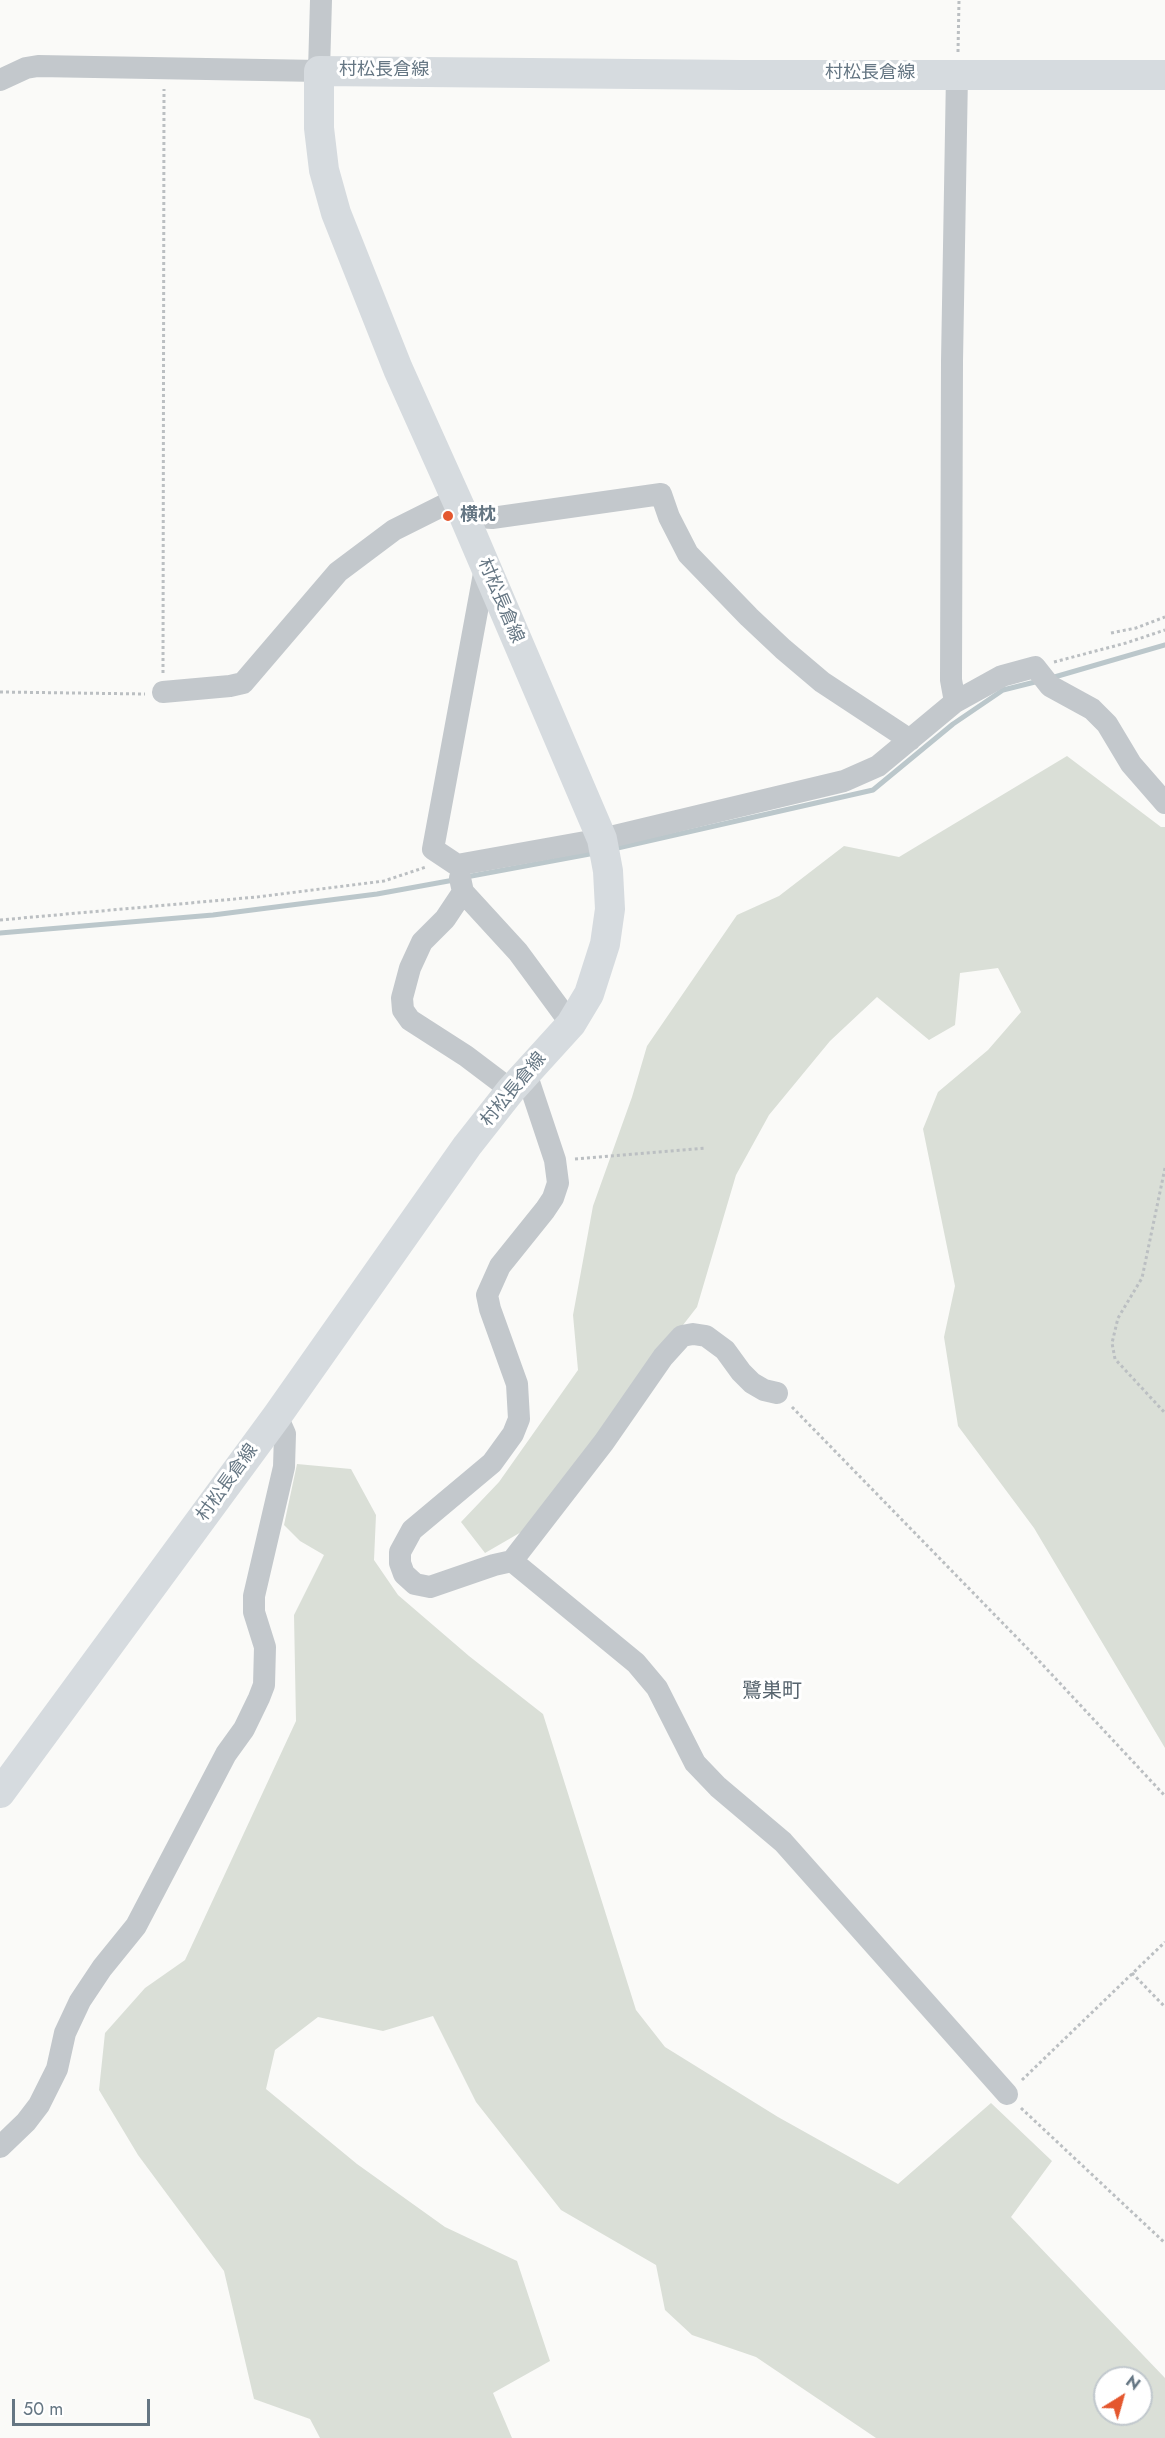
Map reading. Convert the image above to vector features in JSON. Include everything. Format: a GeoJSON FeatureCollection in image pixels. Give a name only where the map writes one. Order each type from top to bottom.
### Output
{"type":"FeatureCollection","features":[{"type":"Feature","properties":{"kind":"main road","name":"村松長倉線"},"geometry":{"type":"LineString","coordinates":[[0,1793],[277,1416],[467,1146],[518,1082],[571,1024],[589,994],[605,944],[610,909],[608,871],[602,838],[382,332],[336,213],[324,170],[319,128],[319,71],[741,75],[1165,75]]}},
{"type":"Feature","properties":{"kind":"street"},"geometry":{"type":"LineString","coordinates":[[0,80],[26,68],[38,66],[319,71],[321,0]]}},
{"type":"Feature","properties":{"kind":"street"},"geometry":{"type":"LineString","coordinates":[[955,702],[951,680],[952,361],[957,74]]}},
{"type":"Feature","properties":{"kind":"street"},"geometry":{"type":"LineString","coordinates":[[163,692],[243,683],[338,572],[394,530],[460,507],[492,518],[661,494],[669,517],[688,554],[749,617],[822,682],[910,740]]}},
{"type":"Feature","properties":{"kind":"street"},"geometry":{"type":"LineString","coordinates":[[485,568],[433,849],[457,865],[463,892],[518,952],[571,1024]]}},
{"type":"Feature","properties":{"kind":"street"},"geometry":{"type":"LineString","coordinates":[[457,865],[602,838],[844,781],[878,766],[955,702],[1002,676],[1035,667],[1050,686],[1092,709],[1107,724],[1131,764],[1165,803]]}},
{"type":"Feature","properties":{"kind":"street"},"geometry":{"type":"LineString","coordinates":[[463,892],[444,919],[422,942],[410,968],[402,998],[403,1010],[410,1020],[466,1056],[518,1082],[555,1160],[558,1183],[553,1198],[545,1210],[500,1266],[487,1295],[490,1310],[518,1384],[519,1419],[513,1434],[492,1463],[412,1530],[400,1552],[400,1563],[404,1574],[415,1584],[430,1587],[512,1561],[604,1442],[663,1357],[682,1336],[693,1334],[706,1336],[725,1350],[752,1383],[777,1393]]}},
{"type":"Feature","properties":{"kind":"street"},"geometry":{"type":"LineString","coordinates":[[0,2147],[26,2122],[42,2098],[57,2069],[65,2033],[80,2001],[102,1968],[136,1926],[226,1754],[244,1729],[264,1685],[265,1647],[254,1612],[254,1596],[258,1570],[284,1467],[285,1434],[277,1416]]}},
{"type":"Feature","properties":{"kind":"street"},"geometry":{"type":"LineString","coordinates":[[512,1561],[636,1663],[657,1688],[695,1763],[718,1787],[783,1842],[1008,2094]]}},
{"type":"Feature","properties":{"kind":"path"},"geometry":{"type":"LineString","coordinates":[[957,74],[960,0]]}},
{"type":"Feature","properties":{"kind":"path"},"geometry":{"type":"LineString","coordinates":[[0,692],[163,692],[164,68]]}},
{"type":"Feature","properties":{"kind":"path"},"geometry":{"type":"LineString","coordinates":[[1111,633],[1165,617]]}},
{"type":"Feature","properties":{"kind":"path"},"geometry":{"type":"LineString","coordinates":[[1035,667],[1126,643],[1165,630]]}},
{"type":"Feature","properties":{"kind":"path"},"geometry":{"type":"LineString","coordinates":[[0,920],[257,897],[384,881],[436,864],[457,865]]}},
{"type":"Feature","properties":{"kind":"path"},"geometry":{"type":"LineString","coordinates":[[555,1160],[705,1148]]}},
{"type":"Feature","properties":{"kind":"path"},"geometry":{"type":"LineString","coordinates":[[1165,1168],[1142,1278],[1118,1318],[1112,1343],[1115,1359],[1165,1413]]}},
{"type":"Feature","properties":{"kind":"path"},"geometry":{"type":"LineString","coordinates":[[777,1393],[812,1425],[1028,1649],[1165,1796]]}},
{"type":"Feature","properties":{"kind":"path"},"geometry":{"type":"LineString","coordinates":[[1165,1942],[1008,2094],[1165,2243]]}},
{"type":"Feature","properties":{"kind":"path"},"geometry":{"type":"LineString","coordinates":[[1132,1973],[1165,2007]]}},
{"type":"Feature","properties":{"kind":"shaded area"},"geometry":{"type":"Polygon","coordinates":[[[1067,756],[1161,827],[1165,827],[1165,1748],[1034,1528],[958,1426],[944,1337],[955,1286],[923,1129],[938,1092],[988,1050],[1021,1012],[998,968],[960,973],[955,1025],[929,1040],[877,997],[830,1041],[769,1115],[736,1175],[697,1307],[523,1531],[485,1553],[461,1522],[499,1482],[578,1370],[573,1315],[593,1206],[632,1097],[647,1046],[737,915],[779,896],[844,846],[899,857],[1067,756]]]}},
{"type":"Feature","properties":{"kind":"shaded area"},"geometry":{"type":"Polygon","coordinates":[[[297,1464],[351,1469],[376,1515],[374,1560],[398,1595],[469,1656],[543,1714],[636,2010],[665,2047],[778,2117],[898,2184],[991,2103],[1052,2161],[1011,2217],[1165,2378],[1165,2438],[876,2438],[756,2357],[692,2335],[665,2310],[656,2265],[561,2210],[476,2102],[433,2016],[383,2031],[318,2017],[275,2050],[266,2089],[357,2164],[445,2227],[517,2261],[550,2361],[493,2393],[512,2438],[320,2438],[310,2419],[254,2399],[224,2271],[138,2155],[99,2090],[105,2033],[145,1988],[185,1960],[296,1721],[294,1615],[324,1555],[300,1541],[284,1525],[297,1464]]]}},
{"type":"Feature","properties":{"kind":"waterway"},"geometry":{"type":"LineString","coordinates":[[1051,678],[1165,645]]}},
{"type":"Feature","properties":{"kind":"waterway"},"geometry":{"type":"LineString","coordinates":[[613,849],[873,790],[953,724],[1003,690],[1039,681]]}},
{"type":"Feature","properties":{"kind":"waterway"},"geometry":{"type":"LineString","coordinates":[[466,877],[595,853]]}},
{"type":"Feature","properties":{"kind":"waterway"},"geometry":{"type":"LineString","coordinates":[[0,933],[213,915],[377,894],[454,880]]}},
{"type":"Feature","properties":{"kind":"place","name":"横枕"},"geometry":{"type":"Point","coordinates":[448,516]}},
{"type":"Feature","properties":{"kind":"district","name":"鷺巣町"},"geometry":{"type":"Point","coordinates":[772,1692]}}]}
